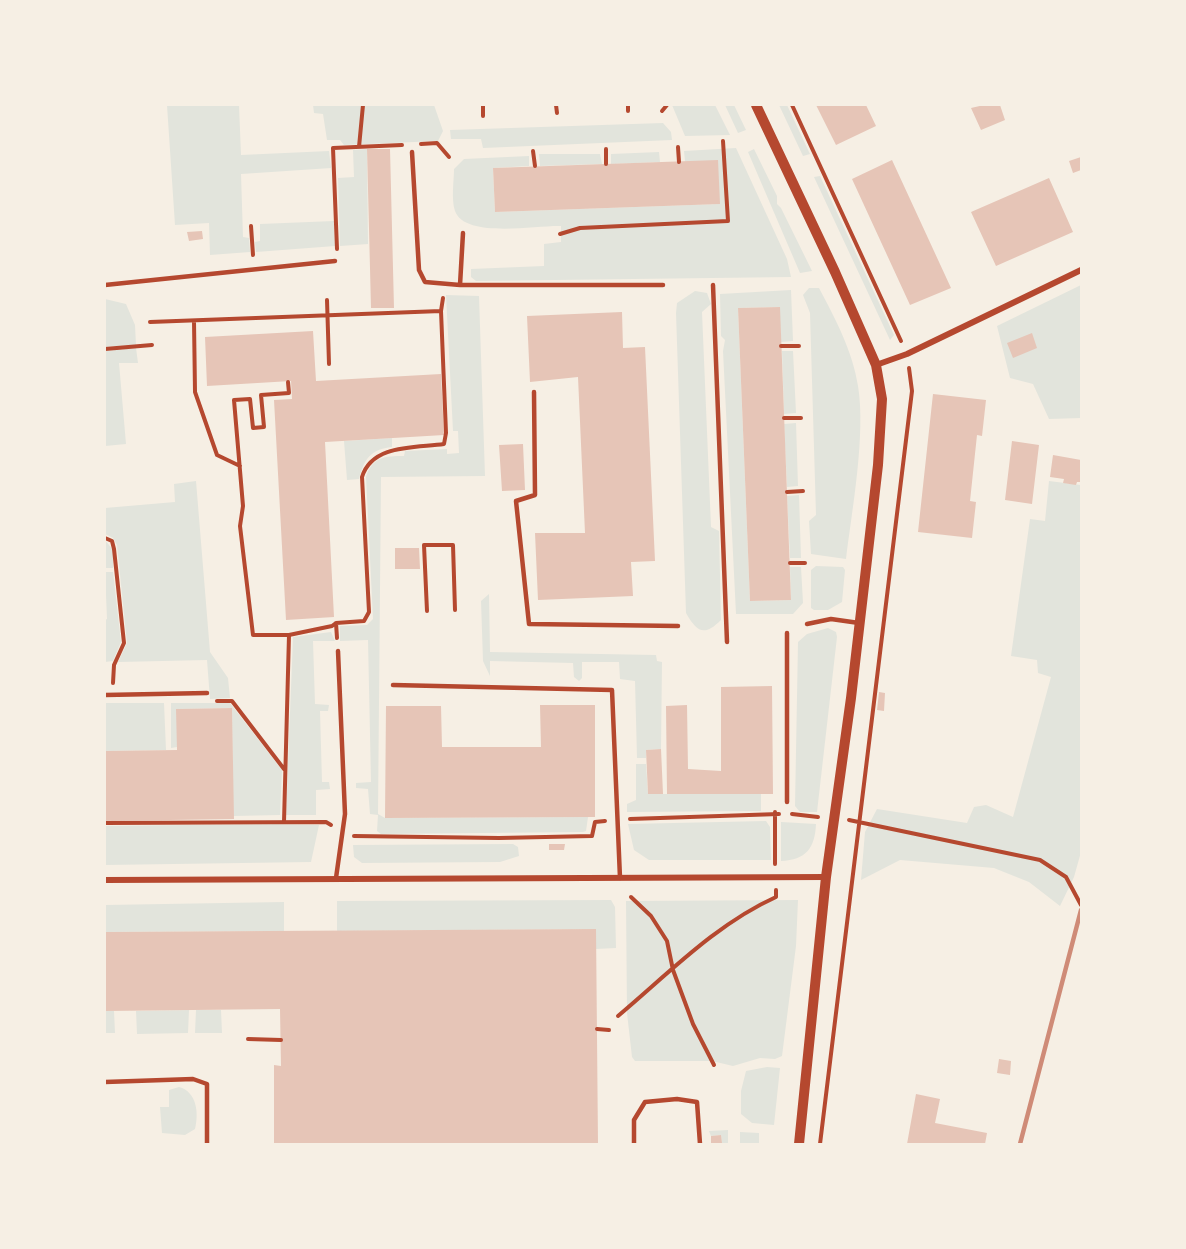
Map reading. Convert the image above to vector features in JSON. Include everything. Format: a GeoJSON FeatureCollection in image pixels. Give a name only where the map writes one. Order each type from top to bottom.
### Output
{"type":"FeatureCollection","features":[{"type":"Feature","properties":{"kind":"street"},"geometry":{"type":"LineString","coordinates":[[756,105],[876,365],[882,399],[878,465],[826,878],[800,1144]]}},
{"type":"Feature","properties":{"kind":"street"},"geometry":{"type":"LineString","coordinates":[[876,365],[907,354],[1081,270]]}},
{"type":"Feature","properties":{"kind":"street"},"geometry":{"type":"LineString","coordinates":[[105,880],[826,878]]}},
{"type":"Feature","properties":{"kind":"lane"},"geometry":{"type":"LineString","coordinates":[[412,152],[419,270],[425,282],[445,285],[663,285]]}},
{"type":"Feature","properties":{"kind":"lane"},"geometry":{"type":"LineString","coordinates":[[460,285],[463,233]]}},
{"type":"Feature","properties":{"kind":"lane"},"geometry":{"type":"LineString","coordinates":[[105,285],[335,261]]}},
{"type":"Feature","properties":{"kind":"lane"},"geometry":{"type":"LineString","coordinates":[[713,285],[727,642]]}},
{"type":"Feature","properties":{"kind":"lane"},"geometry":{"type":"LineString","coordinates":[[534,392],[535,495],[516,501],[529,624],[678,626]]}},
{"type":"Feature","properties":{"kind":"lane"},"geometry":{"type":"LineString","coordinates":[[807,624],[831,619],[859,624]]}},
{"type":"Feature","properties":{"kind":"lane"},"geometry":{"type":"LineString","coordinates":[[787,633],[787,802]]}},
{"type":"Feature","properties":{"kind":"lane"},"geometry":{"type":"LineString","coordinates":[[336,878],[345,814],[338,651]]}},
{"type":"Feature","properties":{"kind":"lane"},"geometry":{"type":"LineString","coordinates":[[393,685],[612,690],[620,878]]}},
{"type":"Feature","properties":{"kind":"lane"},"geometry":{"type":"LineString","coordinates":[[105,695],[207,693]]}},
{"type":"Feature","properties":{"kind":"lane"},"geometry":{"type":"LineString","coordinates":[[105,1082],[194,1079],[207,1084],[207,1144]]}},
{"type":"Feature","properties":{"kind":"lane"},"geometry":{"type":"LineString","coordinates":[[634,1144],[634,1120],[645,1102],[676,1099],[697,1102],[700,1144]]}},
{"type":"Feature","properties":{"kind":"path"},"geometry":{"type":"LineString","coordinates":[[359,147],[363,105]]}},
{"type":"Feature","properties":{"kind":"path"},"geometry":{"type":"LineString","coordinates":[[483,105],[483,116]]}},
{"type":"Feature","properties":{"kind":"path"},"geometry":{"type":"LineString","coordinates":[[556,105],[557,113]]}},
{"type":"Feature","properties":{"kind":"path"},"geometry":{"type":"LineString","coordinates":[[628,105],[628,111]]}},
{"type":"Feature","properties":{"kind":"path"},"geometry":{"type":"LineString","coordinates":[[662,111],[667,105]]}},
{"type":"Feature","properties":{"kind":"path"},"geometry":{"type":"LineString","coordinates":[[560,234],[580,228],[728,221],[723,141]]}},
{"type":"Feature","properties":{"kind":"path"},"geometry":{"type":"LineString","coordinates":[[415,144],[437,143],[449,158]]}},
{"type":"Feature","properties":{"kind":"path"},"geometry":{"type":"LineString","coordinates":[[335,261],[338,246],[333,148],[404,145]]}},
{"type":"Feature","properties":{"kind":"path"},"geometry":{"type":"LineString","coordinates":[[678,147],[679,162]]}},
{"type":"Feature","properties":{"kind":"path"},"geometry":{"type":"LineString","coordinates":[[606,149],[606,164]]}},
{"type":"Feature","properties":{"kind":"path"},"geometry":{"type":"LineString","coordinates":[[533,151],[535,166]]}},
{"type":"Feature","properties":{"kind":"path"},"geometry":{"type":"LineString","coordinates":[[251,226],[254,269]]}},
{"type":"Feature","properties":{"kind":"path"},"geometry":{"type":"LineString","coordinates":[[288,382],[289,393],[261,395],[264,427],[253,428],[250,399],[234,400],[243,507],[240,526],[253,635],[289,635],[332,626],[336,623],[364,621],[369,612],[362,477],[365,466],[378,455],[444,444],[446,433],[441,311],[445,285]]}},
{"type":"Feature","properties":{"kind":"path"},"geometry":{"type":"LineString","coordinates":[[327,300],[329,364]]}},
{"type":"Feature","properties":{"kind":"path"},"geometry":{"type":"LineString","coordinates":[[150,322],[441,311]]}},
{"type":"Feature","properties":{"kind":"path"},"geometry":{"type":"LineString","coordinates":[[194,321],[195,392],[217,455],[240,465]]}},
{"type":"Feature","properties":{"kind":"path"},"geometry":{"type":"LineString","coordinates":[[105,349],[152,345]]}},
{"type":"Feature","properties":{"kind":"path"},"geometry":{"type":"LineString","coordinates":[[781,346],[799,346]]}},
{"type":"Feature","properties":{"kind":"path"},"geometry":{"type":"LineString","coordinates":[[784,418],[801,418]]}},
{"type":"Feature","properties":{"kind":"path"},"geometry":{"type":"LineString","coordinates":[[787,492],[803,491]]}},
{"type":"Feature","properties":{"kind":"path"},"geometry":{"type":"LineString","coordinates":[[105,538],[112,541],[114,549],[124,643],[114,665],[113,694]]}},
{"type":"Feature","properties":{"kind":"path"},"geometry":{"type":"LineString","coordinates":[[427,610],[424,545],[453,544],[455,610]]}},
{"type":"Feature","properties":{"kind":"path"},"geometry":{"type":"LineString","coordinates":[[790,563],[806,563]]}},
{"type":"Feature","properties":{"kind":"path"},"geometry":{"type":"LineString","coordinates":[[284,822],[289,635]]}},
{"type":"Feature","properties":{"kind":"path"},"geometry":{"type":"LineString","coordinates":[[207,693],[209,700],[232,701],[285,770]]}},
{"type":"Feature","properties":{"kind":"path"},"geometry":{"type":"LineString","coordinates":[[773,814],[787,802]]}},
{"type":"Feature","properties":{"kind":"path"},"geometry":{"type":"LineString","coordinates":[[773,814],[776,878]]}},
{"type":"Feature","properties":{"kind":"path"},"geometry":{"type":"LineString","coordinates":[[105,823],[326,822],[353,836],[498,838],[592,836],[595,822],[616,819],[773,814],[834,818],[860,821],[1040,860],[1066,877],[1081,905]]}},
{"type":"Feature","properties":{"kind":"path"},"geometry":{"type":"LineString","coordinates":[[631,897],[651,916],[667,941],[673,970],[693,1024],[714,1065]]}},
{"type":"Feature","properties":{"kind":"path"},"geometry":{"type":"LineString","coordinates":[[618,1016],[747,910],[776,897]]}},
{"type":"Feature","properties":{"kind":"path"},"geometry":{"type":"LineString","coordinates":[[597,1029],[609,1030]]}},
{"type":"Feature","properties":{"kind":"path"},"geometry":{"type":"LineString","coordinates":[[248,1039],[280,1040]]}},
{"type":"Feature","properties":{"kind":"shaded area"},"geometry":{"type":"Polygon","coordinates":[[[167,105],[239,105],[241,155],[329,151],[331,168],[241,174],[243,237],[249,238],[250,252],[210,255],[209,223],[175,225],[167,105]]]}},
{"type":"Feature","properties":{"kind":"shaded area"},"geometry":{"type":"Polygon","coordinates":[[[313,105],[434,105],[443,131],[438,141],[344,145],[340,140],[327,140],[323,114],[314,113],[313,105]]]}},
{"type":"Feature","properties":{"kind":"shaded area"},"geometry":{"type":"Polygon","coordinates":[[[672,105],[715,105],[730,135],[685,136],[672,105]]]}},
{"type":"Feature","properties":{"kind":"shaded area"},"geometry":{"type":"Polygon","coordinates":[[[725,105],[734,105],[746,130],[738,133],[725,105]]]}},
{"type":"Feature","properties":{"kind":"shaded area"},"geometry":{"type":"Polygon","coordinates":[[[779,105],[787,105],[810,154],[803,156],[779,105]]]}},
{"type":"Feature","properties":{"kind":"shaded area"},"geometry":{"type":"Polygon","coordinates":[[[663,123],[671,132],[672,140],[483,148],[481,139],[451,139],[450,130],[663,123]]]}},
{"type":"Feature","properties":{"kind":"shaded area"},"geometry":{"type":"Polygon","coordinates":[[[736,148],[787,259],[791,277],[476,281],[471,277],[471,269],[544,266],[544,244],[561,242],[561,226],[503,229],[472,225],[461,220],[455,211],[453,201],[454,169],[464,159],[529,156],[529,166],[493,168],[495,212],[719,204],[685,161],[684,151],[736,148]]]}},
{"type":"Feature","properties":{"kind":"shaded area"},"geometry":{"type":"Polygon","coordinates":[[[367,149],[368,244],[340,246],[338,178],[354,177],[353,150],[367,149]]]}},
{"type":"Feature","properties":{"kind":"shaded area"},"geometry":{"type":"Polygon","coordinates":[[[754,149],[777,196],[777,204],[812,271],[800,273],[748,152],[754,149]]]}},
{"type":"Feature","properties":{"kind":"shaded area"},"geometry":{"type":"Polygon","coordinates":[[[659,152],[660,162],[611,164],[611,154],[659,152]]]}},
{"type":"Feature","properties":{"kind":"shaded area"},"geometry":{"type":"Polygon","coordinates":[[[539,154],[600,154],[602,164],[540,166],[539,154]]]}},
{"type":"Feature","properties":{"kind":"shaded area"},"geometry":{"type":"Polygon","coordinates":[[[820,176],[894,335],[890,340],[814,177],[820,176]]]}},
{"type":"Feature","properties":{"kind":"shaded area"},"geometry":{"type":"Polygon","coordinates":[[[334,221],[335,246],[256,252],[255,242],[260,241],[260,224],[334,221]]]}},
{"type":"Feature","properties":{"kind":"shaded area"},"geometry":{"type":"Polygon","coordinates":[[[1081,285],[1081,418],[1049,419],[1033,384],[1010,378],[997,326],[1081,285]]]}},
{"type":"Feature","properties":{"kind":"shaded area"},"geometry":{"type":"Polygon","coordinates":[[[809,288],[819,288],[831,311],[848,348],[858,386],[859,449],[846,559],[811,554],[809,521],[816,515],[810,313],[803,295],[809,288]]]}},
{"type":"Feature","properties":{"kind":"shaded area"},"geometry":{"type":"Polygon","coordinates":[[[791,290],[793,341],[781,342],[779,307],[738,308],[750,601],[791,600],[790,567],[801,567],[803,603],[793,614],[736,614],[723,351],[725,340],[721,336],[720,294],[791,290]]]}},
{"type":"Feature","properties":{"kind":"shaded area"},"geometry":{"type":"Polygon","coordinates":[[[695,291],[707,293],[711,304],[702,312],[711,527],[719,531],[721,620],[710,629],[705,630],[697,628],[686,613],[676,313],[677,303],[695,291]]]}},
{"type":"Feature","properties":{"kind":"shaded area"},"geometry":{"type":"Polygon","coordinates":[[[446,295],[479,296],[485,476],[381,477],[378,814],[385,818],[588,817],[586,831],[583,832],[381,834],[377,831],[378,815],[370,814],[368,789],[356,788],[356,783],[371,782],[368,640],[340,641],[340,626],[367,625],[373,619],[366,477],[372,465],[380,459],[404,456],[405,451],[447,449],[447,454],[459,453],[458,431],[453,431],[446,295]]]}},
{"type":"Feature","properties":{"kind":"shaded area"},"geometry":{"type":"Polygon","coordinates":[[[105,299],[126,304],[135,325],[136,345],[105,347],[105,299]]]}},
{"type":"Feature","properties":{"kind":"shaded area"},"geometry":{"type":"Polygon","coordinates":[[[136,348],[138,363],[119,363],[126,444],[105,446],[105,351],[136,348]]]}},
{"type":"Feature","properties":{"kind":"shaded area"},"geometry":{"type":"Polygon","coordinates":[[[782,351],[793,351],[796,413],[784,414],[782,351]]]}},
{"type":"Feature","properties":{"kind":"shaded area"},"geometry":{"type":"Polygon","coordinates":[[[796,423],[798,486],[787,487],[784,424],[796,423]]]}},
{"type":"Feature","properties":{"kind":"shaded area"},"geometry":{"type":"Polygon","coordinates":[[[392,438],[392,447],[379,450],[370,456],[363,466],[359,479],[347,480],[344,441],[392,438]]]}},
{"type":"Feature","properties":{"kind":"shaded area"},"geometry":{"type":"Polygon","coordinates":[[[196,481],[210,652],[228,678],[230,698],[210,699],[207,660],[118,662],[127,643],[117,545],[113,538],[105,534],[105,508],[175,502],[174,484],[196,481]]]}},
{"type":"Feature","properties":{"kind":"shaded area"},"geometry":{"type":"Polygon","coordinates":[[[1049,481],[1081,485],[1081,852],[1074,877],[1060,906],[1029,882],[994,868],[900,860],[861,880],[865,832],[877,809],[967,823],[974,807],[986,805],[1013,817],[1051,677],[1038,673],[1037,660],[1011,656],[1030,519],[1045,521],[1049,481]]]}},
{"type":"Feature","properties":{"kind":"shaded area"},"geometry":{"type":"Polygon","coordinates":[[[799,495],[801,558],[790,558],[787,496],[799,495]]]}},
{"type":"Feature","properties":{"kind":"shaded area"},"geometry":{"type":"Polygon","coordinates":[[[105,540],[113,550],[113,568],[105,568],[105,540]]]}},
{"type":"Feature","properties":{"kind":"shaded area"},"geometry":{"type":"Polygon","coordinates":[[[816,566],[843,567],[845,570],[842,602],[828,610],[811,608],[811,570],[816,566]]]}},
{"type":"Feature","properties":{"kind":"shaded area"},"geometry":{"type":"Polygon","coordinates":[[[105,572],[113,572],[121,642],[113,661],[105,662],[105,620],[107,619],[105,572]]]}},
{"type":"Feature","properties":{"kind":"shaded area"},"geometry":{"type":"Polygon","coordinates":[[[489,594],[490,652],[656,655],[657,661],[662,662],[661,749],[646,750],[646,758],[637,758],[635,681],[620,679],[619,662],[582,662],[582,678],[579,681],[574,677],[573,663],[490,661],[490,676],[483,661],[481,601],[489,594]]]}},
{"type":"Feature","properties":{"kind":"shaded area"},"geometry":{"type":"Polygon","coordinates":[[[828,628],[836,632],[837,637],[817,812],[800,812],[795,806],[798,642],[807,634],[828,628]]]}},
{"type":"Feature","properties":{"kind":"shaded area"},"geometry":{"type":"Polygon","coordinates":[[[331,632],[335,641],[313,641],[315,704],[329,705],[328,711],[320,711],[322,782],[329,782],[330,789],[316,790],[316,815],[286,815],[293,637],[331,632]]]}},
{"type":"Feature","properties":{"kind":"shaded area"},"geometry":{"type":"Polygon","coordinates":[[[105,703],[164,703],[166,750],[105,751],[105,703]]]}},
{"type":"Feature","properties":{"kind":"shaded area"},"geometry":{"type":"Polygon","coordinates":[[[171,703],[230,703],[282,770],[280,815],[233,816],[232,708],[177,709],[177,747],[171,748],[171,703]]]}},
{"type":"Feature","properties":{"kind":"shaded area"},"geometry":{"type":"Polygon","coordinates":[[[636,764],[646,764],[648,794],[761,794],[761,811],[627,812],[627,804],[636,800],[636,764]]]}},
{"type":"Feature","properties":{"kind":"shaded area"},"geometry":{"type":"Polygon","coordinates":[[[766,821],[770,827],[771,860],[649,860],[634,850],[628,824],[766,821]]]}},
{"type":"Feature","properties":{"kind":"shaded area"},"geometry":{"type":"Polygon","coordinates":[[[781,822],[816,824],[814,840],[803,855],[781,861],[781,822]]]}},
{"type":"Feature","properties":{"kind":"shaded area"},"geometry":{"type":"Polygon","coordinates":[[[319,825],[311,862],[105,865],[105,826],[319,825]]]}},
{"type":"Feature","properties":{"kind":"shaded area"},"geometry":{"type":"Polygon","coordinates":[[[513,844],[518,847],[519,856],[500,862],[362,863],[354,857],[353,845],[513,844]]]}},
{"type":"Feature","properties":{"kind":"shaded area"},"geometry":{"type":"Polygon","coordinates":[[[611,900],[615,907],[616,948],[596,949],[595,929],[337,931],[337,901],[611,900]]]}},
{"type":"Feature","properties":{"kind":"shaded area"},"geometry":{"type":"Polygon","coordinates":[[[798,900],[796,946],[782,1056],[775,1059],[760,1058],[733,1066],[712,1061],[635,1061],[632,1057],[627,1013],[626,901],[798,900]]]}},
{"type":"Feature","properties":{"kind":"shaded area"},"geometry":{"type":"Polygon","coordinates":[[[284,902],[284,931],[105,932],[105,905],[284,902]]]}},
{"type":"Feature","properties":{"kind":"shaded area"},"geometry":{"type":"Polygon","coordinates":[[[189,1010],[188,1033],[137,1034],[136,1011],[189,1010]]]}},
{"type":"Feature","properties":{"kind":"shaded area"},"geometry":{"type":"Polygon","coordinates":[[[196,1010],[221,1010],[222,1033],[195,1033],[196,1010]]]}},
{"type":"Feature","properties":{"kind":"shaded area"},"geometry":{"type":"Polygon","coordinates":[[[105,1011],[114,1011],[115,1033],[105,1033],[105,1011]]]}},
{"type":"Feature","properties":{"kind":"shaded area"},"geometry":{"type":"Polygon","coordinates":[[[767,1067],[780,1068],[774,1125],[752,1123],[741,1114],[741,1091],[746,1071],[767,1067]]]}},
{"type":"Feature","properties":{"kind":"shaded area"},"geometry":{"type":"Polygon","coordinates":[[[179,1087],[190,1093],[193,1098],[197,1116],[195,1129],[185,1135],[162,1133],[160,1107],[169,1107],[169,1090],[179,1087]]]}},
{"type":"Feature","properties":{"kind":"shaded area"},"geometry":{"type":"Polygon","coordinates":[[[728,1130],[728,1144],[712,1144],[722,1143],[721,1135],[711,1136],[709,1131],[728,1130]]]}},
{"type":"Feature","properties":{"kind":"shaded area"},"geometry":{"type":"Polygon","coordinates":[[[740,1132],[759,1133],[759,1144],[740,1144],[740,1132]]]}},
{"type":"Feature","properties":{"kind":"building"},"geometry":{"type":"Polygon","coordinates":[[[816,105],[866,105],[876,126],[836,145],[816,105]]]}},
{"type":"Feature","properties":{"kind":"building"},"geometry":{"type":"Polygon","coordinates":[[[1000,105],[1005,120],[981,130],[971,108],[1000,105]]]}},
{"type":"Feature","properties":{"kind":"building"},"geometry":{"type":"Polygon","coordinates":[[[367,149],[390,149],[394,308],[371,308],[367,149]]]}},
{"type":"Feature","properties":{"kind":"building"},"geometry":{"type":"Polygon","coordinates":[[[1081,157],[1081,170],[1073,173],[1069,161],[1081,157]]]}},
{"type":"Feature","properties":{"kind":"building"},"geometry":{"type":"Polygon","coordinates":[[[718,160],[720,204],[495,212],[493,168],[718,160]]]}},
{"type":"Feature","properties":{"kind":"building"},"geometry":{"type":"Polygon","coordinates":[[[892,160],[951,288],[910,305],[852,179],[892,160]]]}},
{"type":"Feature","properties":{"kind":"building"},"geometry":{"type":"Polygon","coordinates":[[[1049,178],[1073,232],[996,266],[971,212],[1049,178]]]}},
{"type":"Feature","properties":{"kind":"building"},"geometry":{"type":"Polygon","coordinates":[[[202,231],[203,239],[189,241],[187,232],[202,231]]]}},
{"type":"Feature","properties":{"kind":"building"},"geometry":{"type":"Polygon","coordinates":[[[780,307],[791,600],[750,601],[738,308],[780,307]]]}},
{"type":"Feature","properties":{"kind":"building"},"geometry":{"type":"Polygon","coordinates":[[[622,312],[623,348],[645,347],[655,561],[631,562],[633,596],[538,600],[535,533],[585,533],[578,377],[530,382],[527,316],[622,312]]]}},
{"type":"Feature","properties":{"kind":"building"},"geometry":{"type":"Polygon","coordinates":[[[313,331],[316,381],[441,374],[444,435],[325,442],[334,617],[286,620],[274,400],[292,399],[291,381],[207,386],[205,337],[313,331]]]}},
{"type":"Feature","properties":{"kind":"building"},"geometry":{"type":"Polygon","coordinates":[[[1032,333],[1037,348],[1013,358],[1007,343],[1032,333]]]}},
{"type":"Feature","properties":{"kind":"building"},"geometry":{"type":"Polygon","coordinates":[[[933,394],[986,400],[982,436],[977,435],[970,501],[976,502],[972,538],[918,532],[933,394]]]}},
{"type":"Feature","properties":{"kind":"building"},"geometry":{"type":"Polygon","coordinates":[[[1012,441],[1039,445],[1032,504],[1005,500],[1012,441]]]}},
{"type":"Feature","properties":{"kind":"building"},"geometry":{"type":"Polygon","coordinates":[[[523,444],[525,490],[502,491],[499,445],[523,444]]]}},
{"type":"Feature","properties":{"kind":"building"},"geometry":{"type":"Polygon","coordinates":[[[1053,455],[1081,460],[1081,482],[1077,482],[1076,485],[1063,483],[1064,479],[1050,477],[1053,455]]]}},
{"type":"Feature","properties":{"kind":"building"},"geometry":{"type":"Polygon","coordinates":[[[395,548],[419,548],[420,569],[395,569],[395,548]]]}},
{"type":"Feature","properties":{"kind":"building"},"geometry":{"type":"Polygon","coordinates":[[[772,686],[773,794],[667,794],[666,706],[687,705],[688,769],[721,771],[721,687],[772,686]]]}},
{"type":"Feature","properties":{"kind":"building"},"geometry":{"type":"Polygon","coordinates":[[[879,692],[885,693],[884,711],[877,710],[879,692]]]}},
{"type":"Feature","properties":{"kind":"building"},"geometry":{"type":"Polygon","coordinates":[[[540,705],[595,705],[595,817],[385,818],[386,706],[441,706],[442,747],[541,747],[540,705]]]}},
{"type":"Feature","properties":{"kind":"building"},"geometry":{"type":"Polygon","coordinates":[[[232,708],[234,819],[105,821],[105,751],[177,750],[176,709],[232,708]]]}},
{"type":"Feature","properties":{"kind":"building"},"geometry":{"type":"Polygon","coordinates":[[[661,749],[663,794],[648,794],[646,750],[661,749]]]}},
{"type":"Feature","properties":{"kind":"building"},"geometry":{"type":"Polygon","coordinates":[[[549,844],[565,844],[564,850],[549,850],[549,844]]]}},
{"type":"Feature","properties":{"kind":"building"},"geometry":{"type":"Polygon","coordinates":[[[596,929],[598,1144],[274,1144],[274,1065],[281,1066],[280,1009],[105,1011],[105,932],[596,929]]]}},
{"type":"Feature","properties":{"kind":"building"},"geometry":{"type":"Polygon","coordinates":[[[999,1059],[1011,1061],[1010,1075],[997,1073],[999,1059]]]}},
{"type":"Feature","properties":{"kind":"building"},"geometry":{"type":"Polygon","coordinates":[[[916,1094],[940,1099],[935,1123],[987,1133],[985,1144],[907,1144],[916,1094]]]}},
{"type":"Feature","properties":{"kind":"building"},"geometry":{"type":"Polygon","coordinates":[[[721,1135],[722,1143],[711,1144],[711,1136],[721,1135]]]}},
{"type":"Feature","properties":{"kind":"railway"},"geometry":{"type":"LineString","coordinates":[[1020,1144],[1081,910]]}}]}
